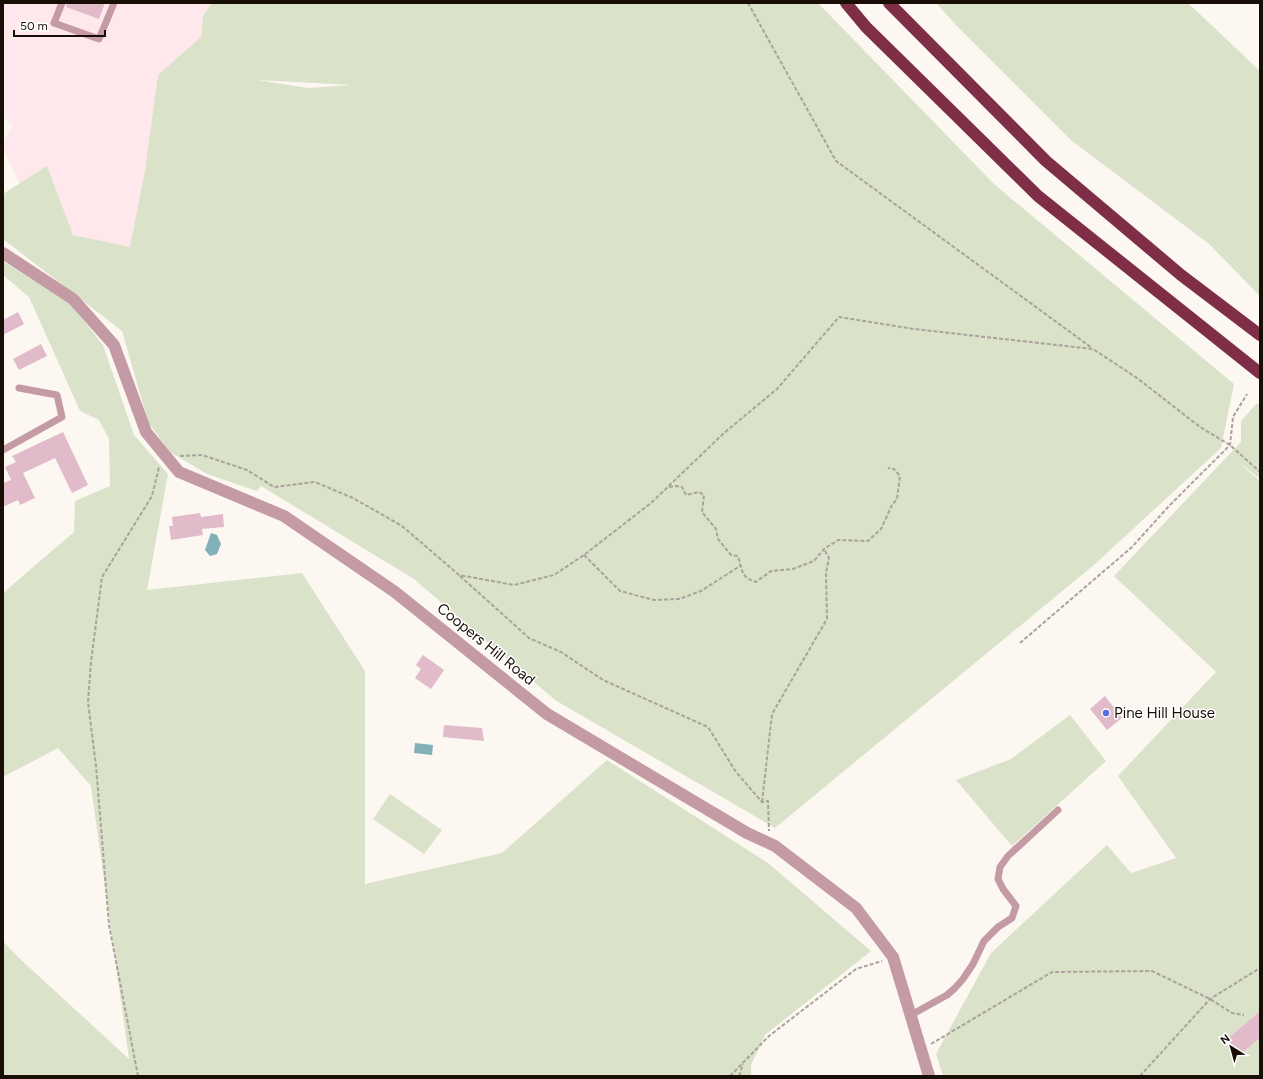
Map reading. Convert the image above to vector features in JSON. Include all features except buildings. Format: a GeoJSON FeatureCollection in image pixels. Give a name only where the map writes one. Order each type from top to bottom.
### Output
{"type":"FeatureCollection","features":[{"type":"Feature","properties":{"kind":"highway"},"geometry":{"type":"LineString","coordinates":[[846,3],[866,26],[1038,196],[1260,373]]}},
{"type":"Feature","properties":{"kind":"highway"},"geometry":{"type":"LineString","coordinates":[[888,3],[1046,161],[1181,275],[1260,335]]}},
{"type":"Feature","properties":{"kind":"street","name":"Coopers Hill Road"},"geometry":{"type":"LineString","coordinates":[[3,253],[73,300],[114,345],[146,432],[179,472],[284,516],[395,592],[547,714],[747,833],[775,846],[856,908],[893,957],[929,1076]]}},
{"type":"Feature","properties":{"kind":"lane"},"geometry":{"type":"LineString","coordinates":[[62,3],[54,23],[99,39],[114,3]]}},
{"type":"Feature","properties":{"kind":"lane"},"geometry":{"type":"LineString","coordinates":[[3,450],[62,417],[57,395],[19,388]]}},
{"type":"Feature","properties":{"kind":"lane"},"geometry":{"type":"LineString","coordinates":[[911,1015],[947,995],[955,988],[970,969],[984,941],[998,927],[1012,918],[1016,906],[1003,889],[998,879],[1000,867],[1008,856],[1058,810]]}},
{"type":"Feature","properties":{"kind":"path"},"geometry":{"type":"LineString","coordinates":[[748,3],[836,161],[1093,349],[1137,378],[1200,427],[1230,445],[1260,472]]}},
{"type":"Feature","properties":{"kind":"path"},"geometry":{"type":"LineString","coordinates":[[459,575],[514,585],[554,575],[584,556],[651,503],[724,433],[777,388],[839,317],[914,329],[1093,349]]}},
{"type":"Feature","properties":{"kind":"path"},"geometry":{"type":"LineString","coordinates":[[1020,643],[1132,547],[1169,506],[1230,445],[1232,417],[1247,394]]}},
{"type":"Feature","properties":{"kind":"path"},"geometry":{"type":"LineString","coordinates":[[138,1076],[109,925],[96,766],[88,702],[91,662],[102,577],[152,496],[164,454],[202,455],[247,470],[274,488],[316,482],[353,498],[402,526],[529,638],[560,652],[603,680],[708,727],[736,772],[762,802]]}},
{"type":"Feature","properties":{"kind":"path"},"geometry":{"type":"LineString","coordinates":[[668,487],[677,486],[682,488],[686,495],[699,492],[704,495],[702,512],[716,529],[718,539],[731,555],[738,556],[742,572],[748,580],[756,582],[771,570],[794,569],[814,561],[824,549],[838,540],[868,541],[881,529],[892,505],[897,499],[900,476],[894,468],[888,468]]}},
{"type":"Feature","properties":{"kind":"path"},"geometry":{"type":"LineString","coordinates":[[762,802],[772,714],[827,619],[826,573],[829,558],[824,549]]}},
{"type":"Feature","properties":{"kind":"path"},"geometry":{"type":"LineString","coordinates":[[584,556],[620,591],[654,600],[679,599],[701,591],[741,566]]}},
{"type":"Feature","properties":{"kind":"path"},"geometry":{"type":"LineString","coordinates":[[762,802],[768,801],[769,831]]}},
{"type":"Feature","properties":{"kind":"path"},"geometry":{"type":"LineString","coordinates":[[730,1076],[769,1036],[856,969],[893,957]]}},
{"type":"Feature","properties":{"kind":"path"},"geometry":{"type":"LineString","coordinates":[[1140,1076],[1210,999],[1260,968]]}},
{"type":"Feature","properties":{"kind":"path"},"geometry":{"type":"LineString","coordinates":[[922,1050],[1052,972],[1152,971],[1210,999],[1232,1013],[1244,1015]]}},
{"type":"Feature","properties":{"kind":"path"},"geometry":{"type":"LineString","coordinates":[[739,1076],[743,1062]]}},
{"type":"Feature","properties":{"kind":"shaded area"},"geometry":{"type":"Polygon","coordinates":[[[3,3],[212,3],[203,16],[201,37],[130,248],[73,235],[30,207],[3,147],[3,142],[13,125],[3,117],[3,3]]]}},
{"type":"Feature","properties":{"kind":"green space"},"geometry":{"type":"Polygon","coordinates":[[[212,3],[818,3],[995,185],[1234,384],[1221,448],[1095,564],[775,828],[555,700],[414,579],[261,486],[257,491],[207,474],[170,452],[148,422],[122,331],[3,239],[3,194],[47,166],[73,235],[130,247],[145,171],[158,75],[201,37],[203,16],[212,3]],[[257,80],[308,88],[352,85],[257,80]]]}},
{"type":"Feature","properties":{"kind":"green space"},"geometry":{"type":"Polygon","coordinates":[[[936,3],[1188,3],[1260,71],[1260,296],[1209,244],[1072,141],[955,24],[936,3]]]}},
{"type":"Feature","properties":{"kind":"green space"},"geometry":{"type":"Polygon","coordinates":[[[3,261],[70,303],[103,345],[134,435],[168,474],[147,590],[302,573],[365,671],[365,884],[502,853],[607,760],[768,863],[871,951],[765,1035],[751,1065],[751,1076],[3,1076],[3,941],[18,957],[129,1059],[91,786],[58,748],[3,777],[3,593],[74,532],[75,501],[110,486],[109,439],[99,420],[80,411],[29,297],[3,275],[3,261]]]}},
{"type":"Feature","properties":{"kind":"green space"},"geometry":{"type":"Polygon","coordinates":[[[1257,403],[1260,405],[1260,479],[1236,460],[1260,481],[1260,1011],[1227,1039],[1240,1055],[1260,1038],[1260,1076],[943,1076],[936,1054],[991,953],[1107,845],[1131,873],[1176,858],[1118,776],[1216,672],[1114,576],[1241,442],[1241,421],[1257,403]]]}},
{"type":"Feature","properties":{"kind":"green space"},"geometry":{"type":"Polygon","coordinates":[[[1070,715],[1106,761],[1012,846],[956,780],[1011,759],[1070,715]]]}},
{"type":"Feature","properties":{"kind":"green space"},"geometry":{"type":"Polygon","coordinates":[[[390,794],[442,830],[424,854],[373,819],[390,794]]]}},
{"type":"Feature","properties":{"kind":"water"},"geometry":{"type":"Polygon","coordinates":[[[211,533],[217,535],[221,544],[217,554],[210,556],[205,550],[211,533]]]}},
{"type":"Feature","properties":{"kind":"water"},"geometry":{"type":"Polygon","coordinates":[[[415,743],[433,745],[432,755],[414,753],[415,743]]]}},
{"type":"Feature","properties":{"kind":"place","name":"Pine Hill House"},"geometry":{"type":"Point","coordinates":[1106,713]}}]}
